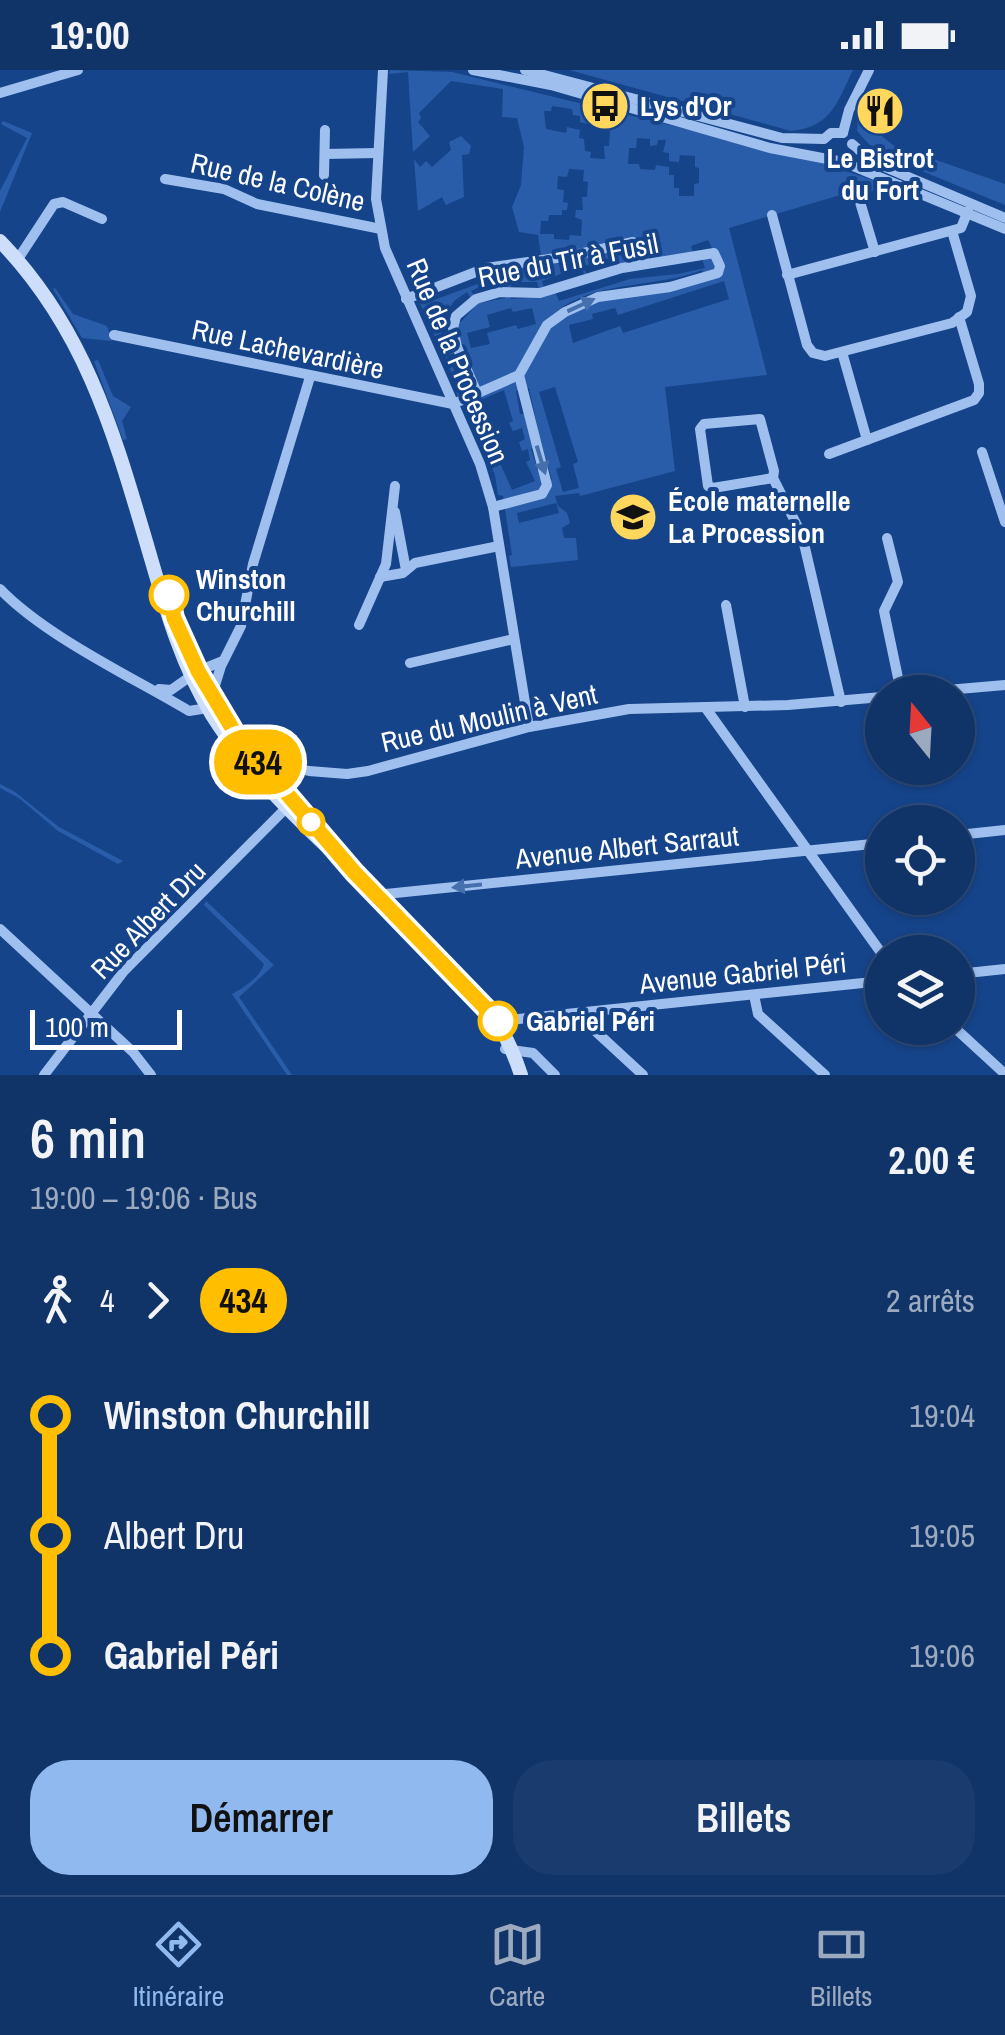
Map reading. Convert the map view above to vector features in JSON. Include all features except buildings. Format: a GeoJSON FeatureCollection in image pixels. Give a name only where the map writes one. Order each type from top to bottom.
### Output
{"type":"FeatureCollection","features":[{"type":"Feature","properties":{"kind":"street"},"geometry":{"type":"LineString","coordinates":[[0,93],[78,70]]}},
{"type":"Feature","properties":{"kind":"street","name":"Rue de la Procession"},"geometry":{"type":"LineString","coordinates":[[383,70],[376,198],[381,229],[390,264],[480,464],[492,507],[530,727]]}},
{"type":"Feature","properties":{"kind":"street"},"geometry":{"type":"LineString","coordinates":[[473,70],[551,85],[770,148],[843,162],[1005,229]]}},
{"type":"Feature","properties":{"kind":"street"},"geometry":{"type":"LineString","coordinates":[[525,70],[727,126],[782,138],[824,139]]}},
{"type":"Feature","properties":{"kind":"street"},"geometry":{"type":"LineString","coordinates":[[842,133],[870,70]]}},
{"type":"Feature","properties":{"kind":"street"},"geometry":{"type":"LineString","coordinates":[[324,175],[325,130]]}},
{"type":"Feature","properties":{"kind":"street"},"geometry":{"type":"LineString","coordinates":[[829,160],[822,148],[824,139],[831,133],[842,133],[873,162],[1005,218]]}},
{"type":"Feature","properties":{"kind":"street"},"geometry":{"type":"LineString","coordinates":[[843,162],[850,156],[852,144]]}},
{"type":"Feature","properties":{"kind":"street"},"geometry":{"type":"LineString","coordinates":[[324,154],[378,154]]}},
{"type":"Feature","properties":{"kind":"street","name":"Rue de la Colène"},"geometry":{"type":"LineString","coordinates":[[165,179],[224,190],[257,204],[381,229]]}},
{"type":"Feature","properties":{"kind":"street"},"geometry":{"type":"LineString","coordinates":[[18,260],[54,204],[63,202],[102,219]]}},
{"type":"Feature","properties":{"kind":"street"},"geometry":{"type":"LineString","coordinates":[[860,202],[875,252]]}},
{"type":"Feature","properties":{"kind":"street"},"geometry":{"type":"LineString","coordinates":[[787,275],[961,228],[968,211]]}},
{"type":"Feature","properties":{"kind":"street"},"geometry":{"type":"LineString","coordinates":[[772,215],[807,345],[813,353],[825,356],[952,322],[967,312],[971,296],[952,231]]}},
{"type":"Feature","properties":{"kind":"street"},"geometry":{"type":"LineString","coordinates":[[0,241],[58,312],[91,375],[146,543],[160,567],[194,676],[210,702],[256,766],[290,804],[457,981],[482,1002],[518,1075]]}},
{"type":"Feature","properties":{"kind":"street"},"geometry":{"type":"LineString","coordinates":[[406,298],[486,268],[633,242]]}},
{"type":"Feature","properties":{"kind":"street","name":"Rue du Tir à Fusil"},"geometry":{"type":"LineString","coordinates":[[477,392],[456,346],[453,328],[456,316],[476,298],[500,292],[540,293],[620,268],[714,253],[720,266],[718,272],[670,287],[598,297],[558,316],[547,324],[519,375]]}},
{"type":"Feature","properties":{"kind":"street"},"geometry":{"type":"LineString","coordinates":[[829,454],[974,400],[979,384],[959,318]]}},
{"type":"Feature","properties":{"kind":"street","name":"Rue Lachevardière"},"geometry":{"type":"LineString","coordinates":[[114,335],[453,404]]}},
{"type":"Feature","properties":{"kind":"street"},"geometry":{"type":"LineString","coordinates":[[842,352],[867,440]]}},
{"type":"Feature","properties":{"kind":"street"},"geometry":{"type":"LineString","coordinates":[[453,404],[519,375],[547,485],[542,494],[492,507]]}},
{"type":"Feature","properties":{"kind":"street"},"geometry":{"type":"LineString","coordinates":[[0,590],[48,627],[189,711],[210,702],[241,626],[253,564],[310,377]]}},
{"type":"Feature","properties":{"kind":"street"},"geometry":{"type":"LineString","coordinates":[[773,478],[708,486],[700,429],[704,424],[760,420],[773,478],[802,534],[841,702]]}},
{"type":"Feature","properties":{"kind":"street"},"geometry":{"type":"LineString","coordinates":[[982,452],[1005,522]]}},
{"type":"Feature","properties":{"kind":"street"},"geometry":{"type":"LineString","coordinates":[[359,625],[386,564],[395,486]]}},
{"type":"Feature","properties":{"kind":"street"},"geometry":{"type":"LineString","coordinates":[[393,502],[406,570]]}},
{"type":"Feature","properties":{"kind":"street"},"geometry":{"type":"LineString","coordinates":[[887,538],[898,582],[884,611],[897,675]]}},
{"type":"Feature","properties":{"kind":"street"},"geometry":{"type":"LineString","coordinates":[[380,576],[406,570],[415,563],[498,546]]}},
{"type":"Feature","properties":{"kind":"street"},"geometry":{"type":"LineString","coordinates":[[726,606],[745,707]]}},
{"type":"Feature","properties":{"kind":"street"},"geometry":{"type":"LineString","coordinates":[[410,663],[514,639]]}},
{"type":"Feature","properties":{"kind":"street"},"geometry":{"type":"LineString","coordinates":[[152,689],[171,690],[224,660]]}},
{"type":"Feature","properties":{"kind":"street"},"geometry":{"type":"LineString","coordinates":[[975,687],[1005,684]]}},
{"type":"Feature","properties":{"kind":"street","name":"Rue du Moulin à Vent"},"geometry":{"type":"LineString","coordinates":[[256,766],[272,762],[308,772],[358,772],[530,727],[628,709],[865,699]]}},
{"type":"Feature","properties":{"kind":"street"},"geometry":{"type":"LineString","coordinates":[[705,707],[868,935]]}},
{"type":"Feature","properties":{"kind":"street"},"geometry":{"type":"LineString","coordinates":[[268,779],[286,767]]}},
{"type":"Feature","properties":{"kind":"street","name":"Rue Albert Dru"},"geometry":{"type":"LineString","coordinates":[[44,1075],[124,971],[290,804]]}},
{"type":"Feature","properties":{"kind":"street"},"geometry":{"type":"LineString","coordinates":[[975,833],[1005,830]]}},
{"type":"Feature","properties":{"kind":"street","name":"Avenue Albert Sarraut"},"geometry":{"type":"LineString","coordinates":[[376,895],[865,845]]}},
{"type":"Feature","properties":{"kind":"street"},"geometry":{"type":"LineString","coordinates":[[0,929],[133,1052],[151,1075]]}},
{"type":"Feature","properties":{"kind":"street"},"geometry":{"type":"LineString","coordinates":[[975,972],[1005,969]]}},
{"type":"Feature","properties":{"kind":"street","name":"Avenue Gabriel Péri"},"geometry":{"type":"LineString","coordinates":[[494,1023],[865,983]]}},
{"type":"Feature","properties":{"kind":"street"},"geometry":{"type":"LineString","coordinates":[[754,995],[758,1014],[825,1075]]}},
{"type":"Feature","properties":{"kind":"street"},"geometry":{"type":"LineString","coordinates":[[587,1013],[591,1027],[643,1075]]}},
{"type":"Feature","properties":{"kind":"street"},"geometry":{"type":"LineString","coordinates":[[973,1045],[1005,1074]]}},
{"type":"Feature","properties":{"kind":"street"},"geometry":{"type":"LineString","coordinates":[[508,1049],[533,1053],[555,1075]]}},
{"type":"Feature","properties":{"kind":"shaded area"},"geometry":{"type":"Polygon","coordinates":[[[390,70],[452,72],[817,161],[887,185],[858,198],[847,193],[729,228],[767,375],[665,387],[675,471],[580,496],[555,496],[570,523],[562,528],[564,538],[576,538],[578,560],[511,567],[503,496],[498,495],[495,475],[419,301],[431,294],[434,300],[502,275],[502,271],[542,263],[538,235],[519,232],[512,207],[521,185],[524,147],[517,118],[502,117],[503,89],[451,81],[419,113],[418,122],[430,136],[413,152],[408,72],[389,74],[390,70]],[[552,106],[551,111],[544,111],[546,129],[566,133],[567,127],[580,130],[579,138],[584,139],[590,158],[605,159],[604,146],[609,146],[610,131],[605,130],[606,118],[591,117],[587,124],[573,115],[572,109],[552,106]],[[637,138],[636,148],[629,148],[628,164],[639,164],[640,169],[669,167],[679,196],[694,196],[694,184],[699,183],[695,156],[680,155],[679,162],[669,161],[669,153],[663,152],[666,140],[650,146],[650,139],[637,138]],[[569,169],[567,177],[558,176],[557,189],[564,190],[567,210],[541,221],[540,234],[569,240],[570,235],[581,236],[582,220],[575,217],[576,210],[583,210],[582,197],[587,197],[584,170],[569,169]],[[708,240],[691,246],[694,257],[620,268],[616,256],[584,266],[587,277],[579,267],[542,281],[545,292],[554,289],[559,301],[630,279],[705,268],[701,255],[714,252],[708,240]],[[702,270],[614,288],[562,307],[566,312],[598,297],[705,277],[702,270]],[[507,281],[490,282],[471,291],[480,303],[505,298],[507,281]],[[724,281],[618,315],[615,308],[592,314],[593,319],[569,325],[573,343],[620,326],[623,333],[729,299],[724,281]],[[512,282],[511,299],[545,297],[537,282],[512,282]],[[467,292],[454,301],[444,318],[461,322],[475,306],[467,292]],[[511,308],[487,315],[490,327],[467,333],[471,348],[490,344],[487,333],[536,324],[532,308],[513,312],[511,308]],[[442,322],[441,341],[446,352],[459,351],[448,356],[461,386],[472,380],[460,354],[468,350],[464,344],[457,347],[453,323],[442,322]],[[555,387],[539,392],[561,467],[556,469],[563,492],[579,488],[573,464],[578,462],[555,387]],[[529,388],[516,391],[520,414],[527,414],[532,432],[538,430],[529,388]],[[504,390],[473,403],[512,490],[535,481],[526,462],[530,460],[528,449],[522,451],[519,442],[525,439],[522,428],[513,431],[509,423],[513,421],[504,390]],[[540,438],[531,449],[538,471],[545,470],[546,480],[552,480],[540,438]],[[556,503],[517,513],[519,523],[559,513],[556,503]]]}},
{"type":"Feature","properties":{"kind":"shaded area"},"geometry":{"type":"Polygon","coordinates":[[[569,70],[853,70],[837,103],[824,119],[791,131],[569,70]]]}},
{"type":"Feature","properties":{"kind":"shaded area"},"geometry":{"type":"Polygon","coordinates":[[[858,117],[893,145],[1005,184],[1005,205],[875,151],[857,131],[858,117]]]}},
{"type":"Feature","properties":{"kind":"shaded area"},"geometry":{"type":"Polygon","coordinates":[[[3,121],[32,133],[0,212],[0,191],[27,138],[1,124],[3,121]]]}},
{"type":"Feature","properties":{"kind":"shaded area"},"geometry":{"type":"Polygon","coordinates":[[[461,136],[471,146],[469,154],[462,155],[464,197],[446,205],[442,197],[418,211],[414,159],[420,167],[426,161],[432,167],[451,150],[449,142],[461,136]]]}},
{"type":"Feature","properties":{"kind":"shaded area"},"geometry":{"type":"Polygon","coordinates":[[[55,288],[73,314],[107,326],[112,341],[82,338],[55,288]]]}},
{"type":"Feature","properties":{"kind":"shaded area"},"geometry":{"type":"Polygon","coordinates":[[[98,360],[113,396],[131,407],[122,421],[127,439],[123,440],[94,361],[98,360]]]}},
{"type":"Feature","properties":{"kind":"shaded area"},"geometry":{"type":"Polygon","coordinates":[[[0,784],[59,827],[123,861],[118,864],[58,831],[19,798],[0,788],[0,784]]]}},
{"type":"Feature","properties":{"kind":"shaded area"},"geometry":{"type":"Polygon","coordinates":[[[206,901],[274,965],[239,997],[292,1075],[287,1075],[232,994],[255,978],[264,964],[204,905],[206,901]]]}},
{"type":"Feature","properties":{"kind":"bus line","name":"434"},"geometry":{"type":"LineString","coordinates":[[169,595],[174,618],[198,671],[235,733],[354,872],[498,1021]]}},
{"type":"Feature","properties":{"kind":"place","name":"Lys d'Or"},"geometry":{"type":"Point","coordinates":[605,106]}},
{"type":"Feature","properties":{"kind":"place","name":"Le Bistrot du Fort"},"geometry":{"type":"Point","coordinates":[880,111]}},
{"type":"Feature","properties":{"kind":"place","name":"École maternelle La Procession"},"geometry":{"type":"Point","coordinates":[633,517]}},
{"type":"Feature","properties":{"kind":"place","name":"Winston Churchill"},"geometry":{"type":"Point","coordinates":[169,595]}},
{"type":"Feature","properties":{"kind":"place","name":"Gabriel Péri"},"geometry":{"type":"Point","coordinates":[498,1021]}}]}
